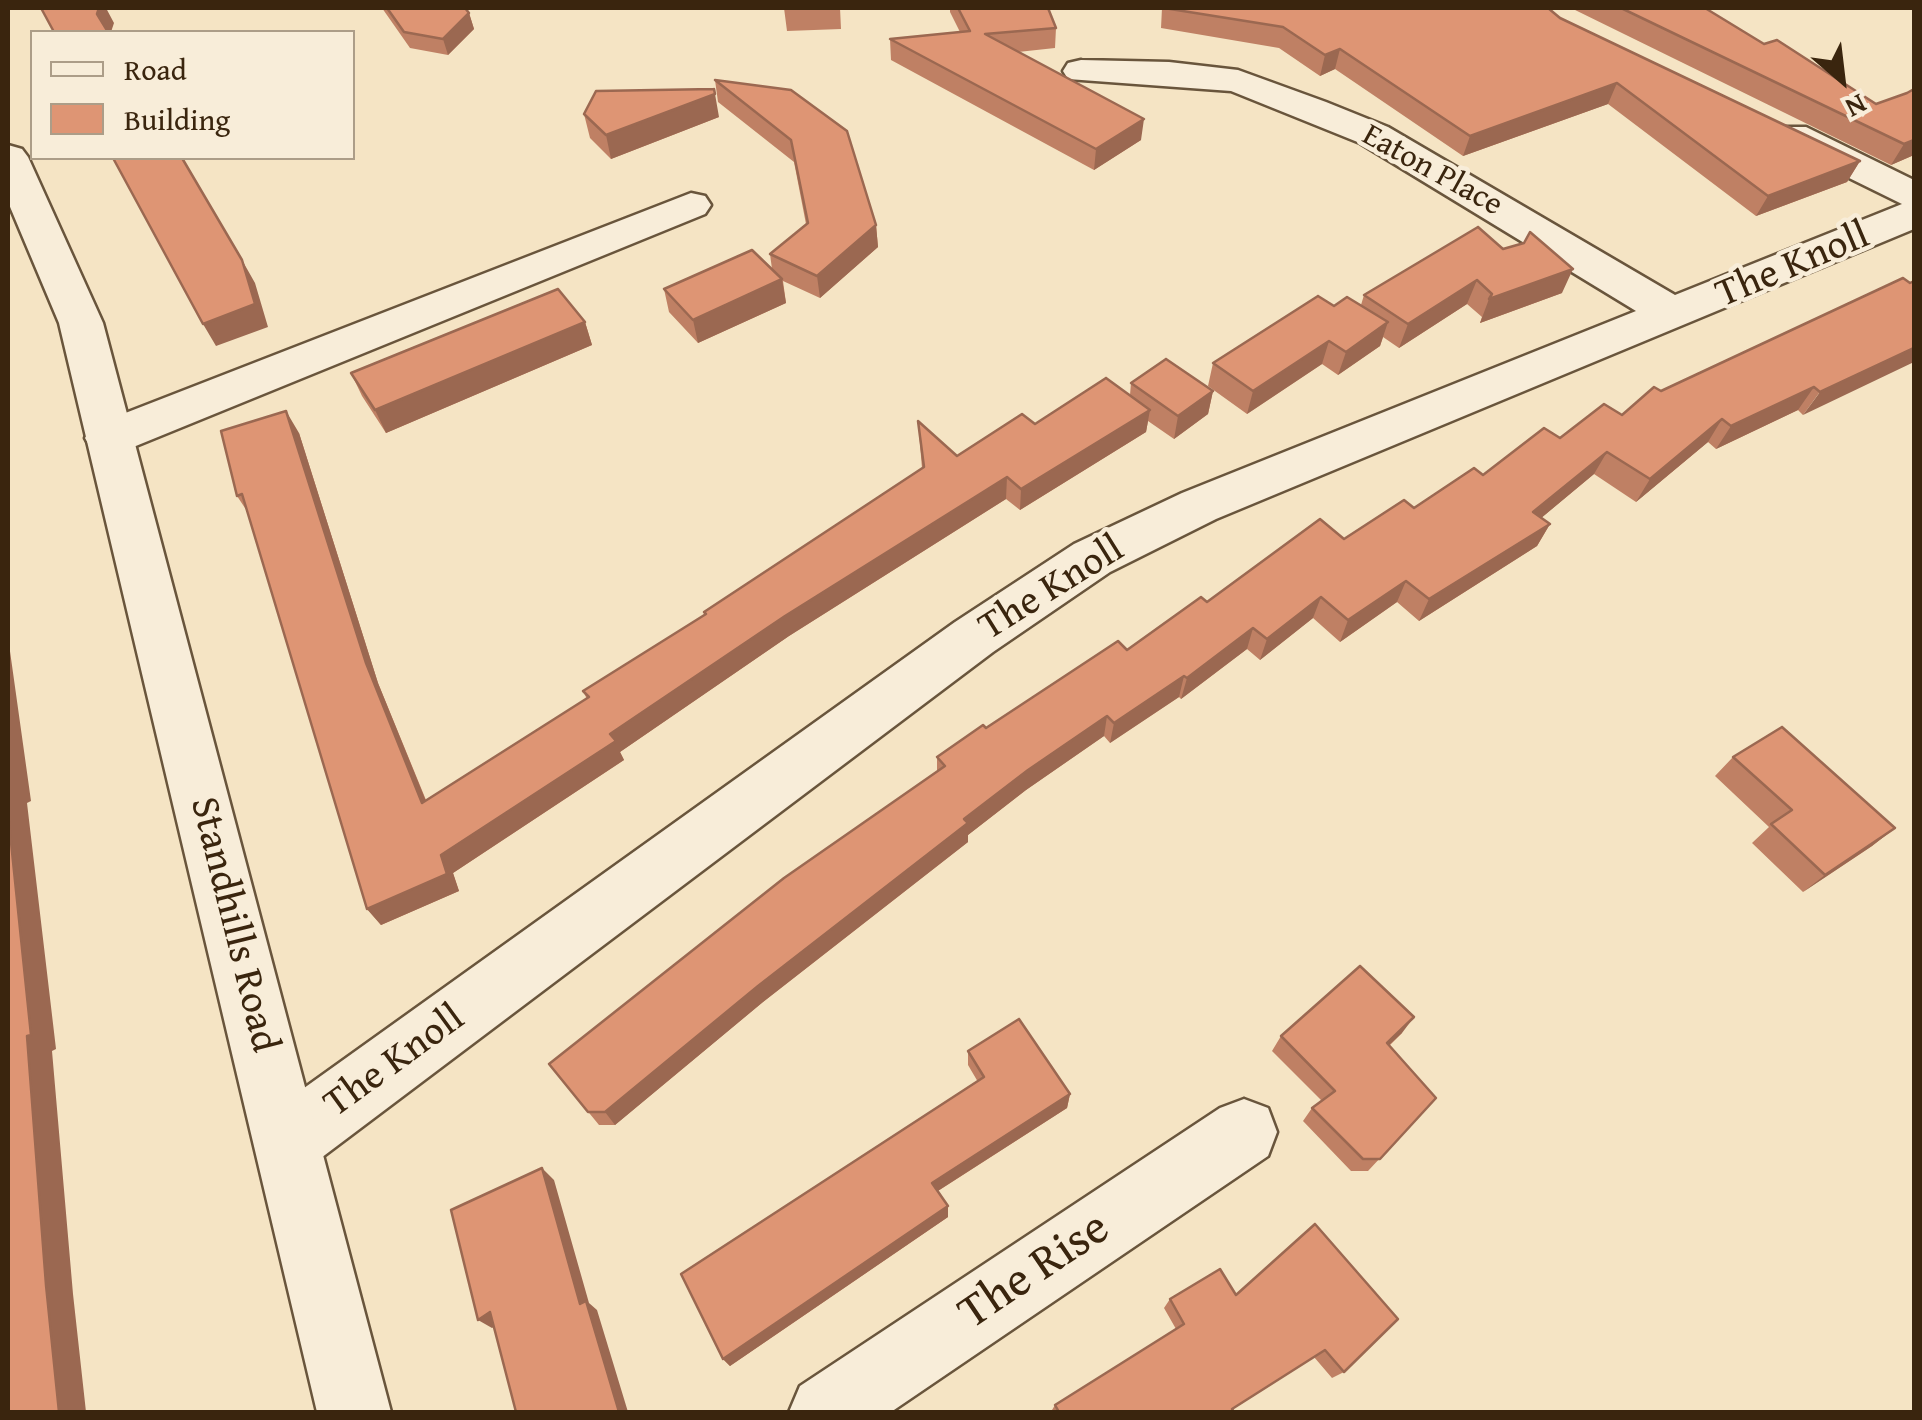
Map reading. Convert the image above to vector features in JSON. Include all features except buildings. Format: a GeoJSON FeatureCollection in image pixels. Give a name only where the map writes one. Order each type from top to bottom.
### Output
{"type":"FeatureCollection","features":[{"type":"Feature","properties":{"kind":"street","name":"Eaton Place"},"geometry":{"type":"LineString","coordinates":[[1081,71],[1166,90],[1238,81],[1374,135],[1676,315]]}},
{"type":"Feature","properties":{"kind":"street"},"geometry":{"type":"LineString","coordinates":[[1753,116],[1914,195]]}},
{"type":"Feature","properties":{"kind":"street","name":"Standhills Road"},"geometry":{"type":"LineString","coordinates":[[8,157],[81,324],[354,1412]]}},
{"type":"Feature","properties":{"kind":"street"},"geometry":{"type":"LineString","coordinates":[[109,438],[696,204]]}},
{"type":"Feature","properties":{"kind":"street","name":"The Knoll"},"geometry":{"type":"LineString","coordinates":[[288,1140],[974,637],[1092,558],[1199,506],[1676,315],[1914,214]]}},
{"type":"Feature","properties":{"kind":"street","name":"The Rise"},"geometry":{"type":"LineString","coordinates":[[826,1412],[1244,1132]]}}]}
